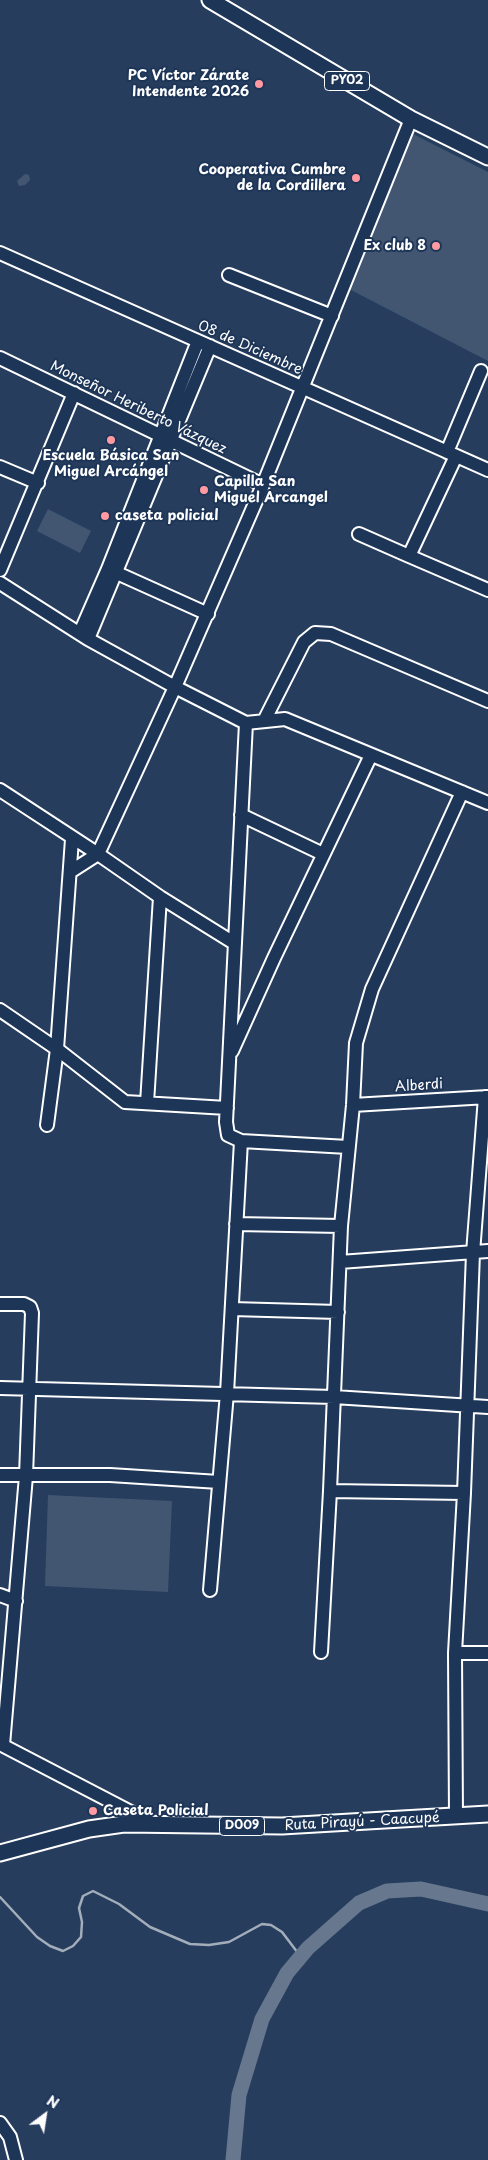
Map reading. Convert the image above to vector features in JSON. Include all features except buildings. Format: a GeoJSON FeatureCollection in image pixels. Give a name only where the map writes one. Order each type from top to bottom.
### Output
{"type":"FeatureCollection","features":[{"type":"Feature","properties":{"kind":"main road","name":"PY02"},"geometry":{"type":"LineString","coordinates":[[210,0],[411,120],[488,157]]}},
{"type":"Feature","properties":{"kind":"main road","name":"Ruta Pirayú - Caacupé"},"geometry":{"type":"LineString","coordinates":[[0,1853],[89,1829],[124,1824],[282,1826],[488,1814]]}},
{"type":"Feature","properties":{"kind":"street"},"geometry":{"type":"LineString","coordinates":[[70,872],[98,854],[175,687],[263,485],[411,120]]}},
{"type":"Feature","properties":{"kind":"street","name":"08 de Diciembre"},"geometry":{"type":"LineString","coordinates":[[0,253],[488,470]]}},
{"type":"Feature","properties":{"kind":"street"},"geometry":{"type":"LineString","coordinates":[[229,275],[332,316]]}},
{"type":"Feature","properties":{"kind":"street"},"geometry":{"type":"LineString","coordinates":[[84,636],[204,344]]}},
{"type":"Feature","properties":{"kind":"street","name":"Monseñor Heriberto Vázquez"},"geometry":{"type":"LineString","coordinates":[[0,358],[263,485]]}},
{"type":"Feature","properties":{"kind":"street"},"geometry":{"type":"LineString","coordinates":[[409,556],[451,454],[481,371]]}},
{"type":"Feature","properties":{"kind":"street"},"geometry":{"type":"LineString","coordinates":[[0,570],[38,483],[74,393]]}},
{"type":"Feature","properties":{"kind":"street"},"geometry":{"type":"LineString","coordinates":[[0,467],[38,483]]}},
{"type":"Feature","properties":{"kind":"street"},"geometry":{"type":"LineString","coordinates":[[359,534],[488,590]]}},
{"type":"Feature","properties":{"kind":"street"},"geometry":{"type":"LineString","coordinates":[[112,571],[208,614]]}},
{"type":"Feature","properties":{"kind":"street"},"geometry":{"type":"LineString","coordinates":[[0,583],[84,636],[175,687],[246,722],[285,719],[488,803]]}},
{"type":"Feature","properties":{"kind":"street"},"geometry":{"type":"LineString","coordinates":[[264,721],[304,642],[316,633],[331,634],[488,701]]}},
{"type":"Feature","properties":{"kind":"street"},"geometry":{"type":"LineString","coordinates":[[246,722],[226,1122],[228,1135],[241,1141],[348,1147]]}},
{"type":"Feature","properties":{"kind":"street"},"geometry":{"type":"LineString","coordinates":[[229,1058],[371,755]]}},
{"type":"Feature","properties":{"kind":"street"},"geometry":{"type":"LineString","coordinates":[[0,790],[160,897],[234,943]]}},
{"type":"Feature","properties":{"kind":"street"},"geometry":{"type":"LineString","coordinates":[[321,1652],[341,1226],[353,1106],[356,1043],[372,989],[462,792]]}},
{"type":"Feature","properties":{"kind":"street"},"geometry":{"type":"LineString","coordinates":[[241,815],[323,854]]}},
{"type":"Feature","properties":{"kind":"street"},"geometry":{"type":"LineString","coordinates":[[47,1125],[57,1049],[72,839]]}},
{"type":"Feature","properties":{"kind":"street"},"geometry":{"type":"LineString","coordinates":[[147,1103],[160,897]]}},
{"type":"Feature","properties":{"kind":"street"},"geometry":{"type":"LineString","coordinates":[[0,1010],[57,1049],[125,1102],[227,1108]]}},
{"type":"Feature","properties":{"kind":"street"},"geometry":{"type":"LineString","coordinates":[[456,1817],[455,1653],[464,1493],[473,1253],[487,1097]]}},
{"type":"Feature","properties":{"kind":"street","name":"Alberdi"},"geometry":{"type":"LineString","coordinates":[[353,1106],[487,1097]]}},
{"type":"Feature","properties":{"kind":"street"},"geometry":{"type":"LineString","coordinates":[[210,1590],[227,1393],[241,1141]]}},
{"type":"Feature","properties":{"kind":"street"},"geometry":{"type":"LineString","coordinates":[[236,1224],[341,1226]]}},
{"type":"Feature","properties":{"kind":"street"},"geometry":{"type":"LineString","coordinates":[[340,1262],[488,1251]]}},
{"type":"Feature","properties":{"kind":"street"},"geometry":{"type":"LineString","coordinates":[[0,1304],[24,1304],[30,1307],[32,1313],[26,1476],[2,1745],[152,1823]]}},
{"type":"Feature","properties":{"kind":"street"},"geometry":{"type":"LineString","coordinates":[[232,1309],[338,1312]]}},
{"type":"Feature","properties":{"kind":"street"},"geometry":{"type":"LineString","coordinates":[[0,1388],[334,1397],[488,1408]]}},
{"type":"Feature","properties":{"kind":"street"},"geometry":{"type":"LineString","coordinates":[[0,1476],[110,1475],[219,1482]]}},
{"type":"Feature","properties":{"kind":"street"},"geometry":{"type":"LineString","coordinates":[[330,1491],[464,1493]]}},
{"type":"Feature","properties":{"kind":"street"},"geometry":{"type":"LineString","coordinates":[[0,1595],[16,1601]]}},
{"type":"Feature","properties":{"kind":"street"},"geometry":{"type":"LineString","coordinates":[[455,1653],[488,1653]]}},
{"type":"Feature","properties":{"kind":"street"},"geometry":{"type":"LineString","coordinates":[[0,2123],[10,2137],[16,2160]]}},
{"type":"Feature","properties":{"kind":"shaded area"},"geometry":{"type":"Polygon","coordinates":[[[413,134],[488,172],[488,361],[349,289],[413,134]]]}},
{"type":"Feature","properties":{"kind":"shaded area"},"geometry":{"type":"Polygon","coordinates":[[[25,174],[29,175],[30,180],[25,185],[19,186],[17,181],[25,174]]]}},
{"type":"Feature","properties":{"kind":"shaded area"},"geometry":{"type":"Polygon","coordinates":[[[48,509],[91,531],[80,553],[37,531],[48,509]]]}},
{"type":"Feature","properties":{"kind":"shaded area"},"geometry":{"type":"Polygon","coordinates":[[[48,1495],[172,1501],[168,1592],[45,1586],[48,1495]]]}},
{"type":"Feature","properties":{"kind":"waterway"},"geometry":{"type":"LineString","coordinates":[[233,2160],[239,2095],[262,2019],[287,1973],[308,1948],[359,1903],[387,1891],[421,1889],[488,1904]]}},
{"type":"Feature","properties":{"kind":"waterway"},"geometry":{"type":"LineString","coordinates":[[0,1897],[37,1937],[50,1946],[63,1951],[73,1946],[81,1937],[82,1922],[79,1908],[83,1896],[93,1891],[119,1904],[150,1927],[190,1944],[209,1945],[229,1942],[262,1924],[271,1925],[282,1932],[301,1957]]}},
{"type":"Feature","properties":{"kind":"place","name":"PC Víctor Zárate Intendente 2026"},"geometry":{"type":"Point","coordinates":[259,84]}},
{"type":"Feature","properties":{"kind":"place","name":"Cooperativa Cumbre de la Cordillera"},"geometry":{"type":"Point","coordinates":[356,178]}},
{"type":"Feature","properties":{"kind":"place","name":"Ex club 8"},"geometry":{"type":"Point","coordinates":[436,246]}},
{"type":"Feature","properties":{"kind":"place","name":"Escuela Básica San Miguel Arcángel"},"geometry":{"type":"Point","coordinates":[111,440]}},
{"type":"Feature","properties":{"kind":"place","name":"Capilla San Miguel Arcangel"},"geometry":{"type":"Point","coordinates":[204,490]}},
{"type":"Feature","properties":{"kind":"place","name":"caseta policial"},"geometry":{"type":"Point","coordinates":[105,516]}},
{"type":"Feature","properties":{"kind":"place","name":"Caseta Policial"},"geometry":{"type":"Point","coordinates":[93,1811]}}]}
